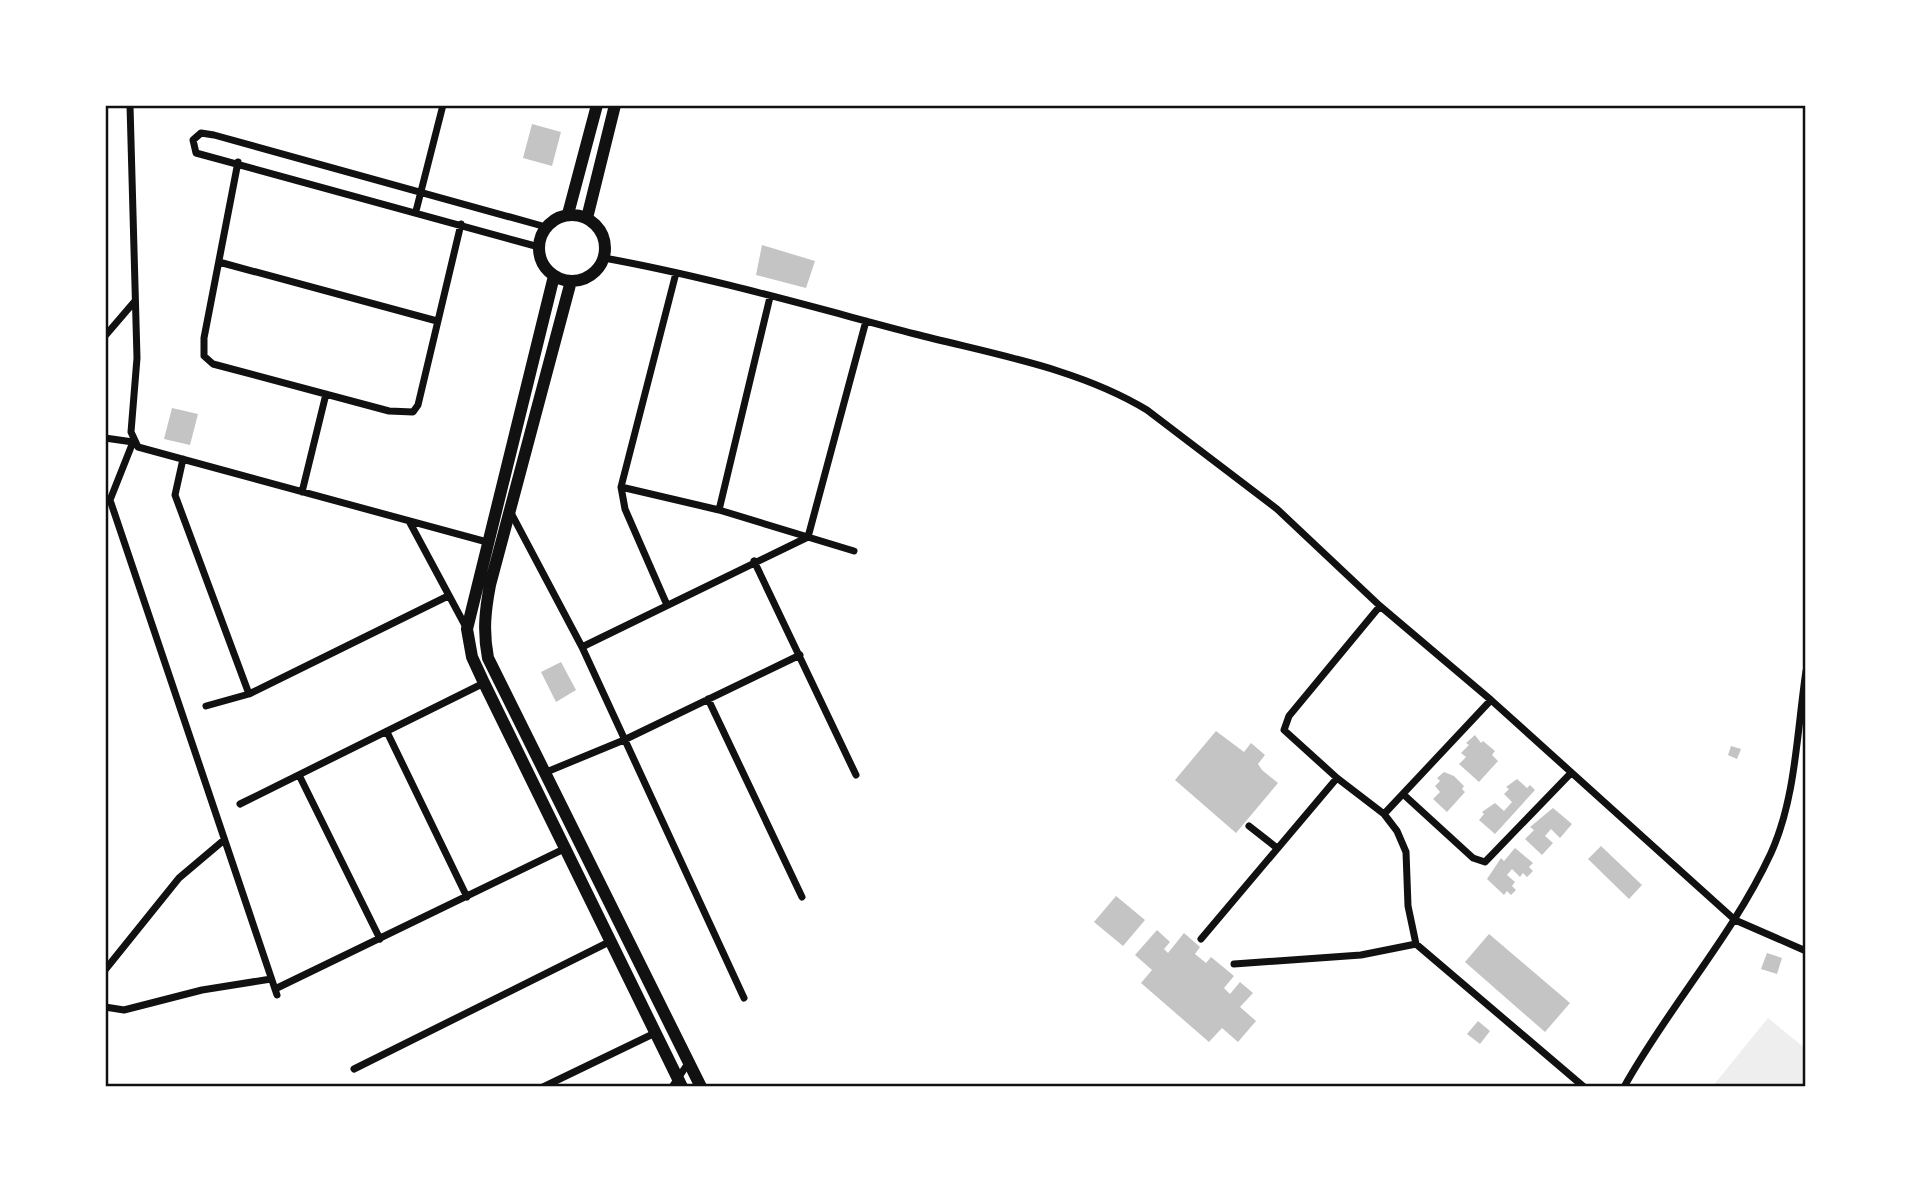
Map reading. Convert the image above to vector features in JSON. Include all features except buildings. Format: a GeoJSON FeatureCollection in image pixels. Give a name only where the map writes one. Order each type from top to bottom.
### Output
{"type":"FeatureCollection","features":[{"type":"Feature","properties":{"kind":"street"},"geometry":{"type":"LineString","coordinates":[[130,105],[135,300],[133,442],[110,500],[276,992],[566,848]]}},
{"type":"Feature","properties":{"kind":"street"},"geometry":{"type":"LineString","coordinates":[[416,211],[443,105]]}},
{"type":"Feature","properties":{"kind":"street"},"geometry":{"type":"LineString","coordinates":[[568,214],[597,105]]}},
{"type":"Feature","properties":{"kind":"street"},"geometry":{"type":"LineString","coordinates":[[587,218],[615,105]]}},
{"type":"Feature","properties":{"kind":"street"},"geometry":{"type":"LineString","coordinates":[[539,247],[238,162],[196,153],[192,145],[196,135],[214,135],[546,227]]}},
{"type":"Feature","properties":{"kind":"street"},"geometry":{"type":"LineString","coordinates":[[238,162],[204,338],[204,356],[209,361],[326,394],[389,411],[414,412],[418,405],[461,224]]}},
{"type":"Feature","properties":{"kind":"street"},"geometry":{"type":"LineString","coordinates":[[568,214],[587,218],[602,232],[604,258],[595,272],[571,281],[555,276],[543,264],[539,247],[546,227],[568,214]]}},
{"type":"Feature","properties":{"kind":"street"},"geometry":{"type":"LineString","coordinates":[[604,258],[676,273],[866,321],[1100,384],[1124,396],[1147,410],[1277,509],[1380,606],[1491,700],[1735,920],[1806,951]]}},
{"type":"Feature","properties":{"kind":"street"},"geometry":{"type":"LineString","coordinates":[[219,262],[437,321]]}},
{"type":"Feature","properties":{"kind":"street"},"geometry":{"type":"LineString","coordinates":[[667,605],[625,509],[621,487],[676,273]]}},
{"type":"Feature","properties":{"kind":"street"},"geometry":{"type":"LineString","coordinates":[[467,629],[555,276]]}},
{"type":"Feature","properties":{"kind":"street"},"geometry":{"type":"LineString","coordinates":[[571,281],[491,584],[484,630],[488,658],[701,1087]]}},
{"type":"Feature","properties":{"kind":"street"},"geometry":{"type":"LineString","coordinates":[[719,510],[770,297]]}},
{"type":"Feature","properties":{"kind":"street"},"geometry":{"type":"LineString","coordinates":[[105,336],[135,300]]}},
{"type":"Feature","properties":{"kind":"street"},"geometry":{"type":"LineString","coordinates":[[808,537],[866,321]]}},
{"type":"Feature","properties":{"kind":"street"},"geometry":{"type":"LineString","coordinates":[[302,492],[326,394]]}},
{"type":"Feature","properties":{"kind":"street"},"geometry":{"type":"LineString","coordinates":[[105,438],[133,442],[138,447],[487,542]]}},
{"type":"Feature","properties":{"kind":"street"},"geometry":{"type":"LineString","coordinates":[[183,459],[176,478],[175,495],[249,694]]}},
{"type":"Feature","properties":{"kind":"street"},"geometry":{"type":"LineString","coordinates":[[621,487],[719,510],[854,551]]}},
{"type":"Feature","properties":{"kind":"street"},"geometry":{"type":"LineString","coordinates":[[511,513],[582,647],[744,998]]}},
{"type":"Feature","properties":{"kind":"street"},"geometry":{"type":"LineString","coordinates":[[409,521],[467,629],[472,657],[484,683],[611,941],[677,1083]]}},
{"type":"Feature","properties":{"kind":"street"},"geometry":{"type":"LineString","coordinates":[[582,647],[808,537]]}},
{"type":"Feature","properties":{"kind":"street"},"geometry":{"type":"LineString","coordinates":[[754,561],[856,775]]}},
{"type":"Feature","properties":{"kind":"street"},"geometry":{"type":"LineString","coordinates":[[206,706],[249,694],[448,596]]}},
{"type":"Feature","properties":{"kind":"street"},"geometry":{"type":"LineString","coordinates":[[1380,606],[1286,722],[1284,730],[1337,778],[1384,814],[1398,831],[1406,852],[1408,906],[1416,944],[1584,1087]]}},
{"type":"Feature","properties":{"kind":"street"},"geometry":{"type":"LineString","coordinates":[[467,629],[484,630]]}},
{"type":"Feature","properties":{"kind":"street"},"geometry":{"type":"LineString","coordinates":[[544,774],[624,740],[800,655]]}},
{"type":"Feature","properties":{"kind":"street"},"geometry":{"type":"LineString","coordinates":[[1624,1087],[1645,1050],[1735,920],[1772,851],[1787,796],[1806,671]]}},
{"type":"Feature","properties":{"kind":"street"},"geometry":{"type":"LineString","coordinates":[[240,804],[484,683]]}},
{"type":"Feature","properties":{"kind":"street"},"geometry":{"type":"LineString","coordinates":[[708,699],[802,897]]}},
{"type":"Feature","properties":{"kind":"street"},"geometry":{"type":"LineString","coordinates":[[1384,814],[1491,700]]}},
{"type":"Feature","properties":{"kind":"street"},"geometry":{"type":"LineString","coordinates":[[387,732],[467,897]]}},
{"type":"Feature","properties":{"kind":"street"},"geometry":{"type":"LineString","coordinates":[[1403,794],[1473,858],[1485,862],[1571,773]]}},
{"type":"Feature","properties":{"kind":"street"},"geometry":{"type":"LineString","coordinates":[[299,775],[380,939]]}},
{"type":"Feature","properties":{"kind":"street"},"geometry":{"type":"LineString","coordinates":[[1201,939],[1337,778]]}},
{"type":"Feature","properties":{"kind":"street"},"geometry":{"type":"LineString","coordinates":[[1249,826],[1277,848]]}},
{"type":"Feature","properties":{"kind":"street"},"geometry":{"type":"LineString","coordinates":[[105,970],[179,878],[224,840]]}},
{"type":"Feature","properties":{"kind":"street"},"geometry":{"type":"LineString","coordinates":[[354,1069],[611,941]]}},
{"type":"Feature","properties":{"kind":"street"},"geometry":{"type":"LineString","coordinates":[[1234,964],[1361,956],[1416,944]]}},
{"type":"Feature","properties":{"kind":"street"},"geometry":{"type":"LineString","coordinates":[[105,1007],[124,1010],[202,990],[271,979]]}},
{"type":"Feature","properties":{"kind":"street"},"geometry":{"type":"LineString","coordinates":[[542,1087],[655,1033]]}},
{"type":"Feature","properties":{"kind":"street"},"geometry":{"type":"LineString","coordinates":[[677,1083],[689,1062]]}},
{"type":"Feature","properties":{"kind":"shaded area"},"geometry":{"type":"Polygon","coordinates":[[[1768,1018],[1806,1049],[1806,1087],[1712,1087],[1768,1018]]]}}]}
